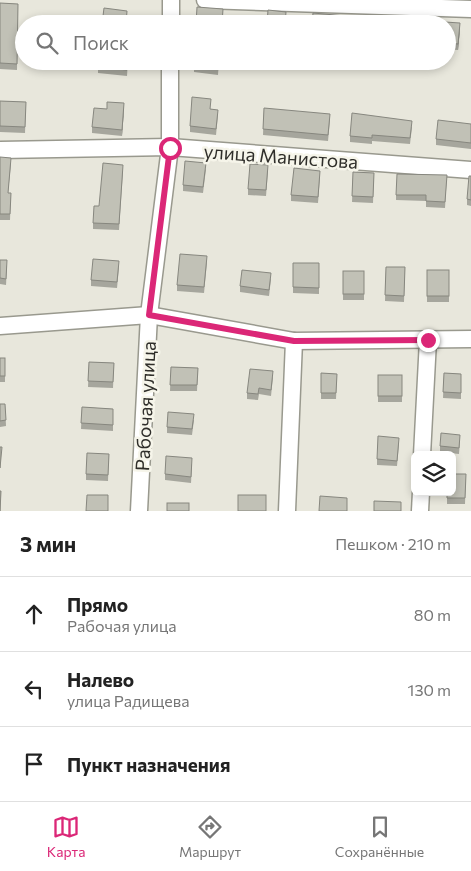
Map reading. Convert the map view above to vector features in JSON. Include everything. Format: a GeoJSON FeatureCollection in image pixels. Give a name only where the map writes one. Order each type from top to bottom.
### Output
{"type":"FeatureCollection","features":[{"type":"Feature","properties":{"kind":"street"},"geometry":{"type":"LineString","coordinates":[[171,0],[171,15]]}},
{"type":"Feature","properties":{"kind":"street"},"geometry":{"type":"LineString","coordinates":[[205,0],[471,10]]}},
{"type":"Feature","properties":{"kind":"street","name":"Рабочая улица"},"geometry":{"type":"LineString","coordinates":[[139,511],[149,315],[170,148],[170,70]]}},
{"type":"Feature","properties":{"kind":"street","name":"улица Манистова"},"geometry":{"type":"LineString","coordinates":[[0,150],[170,148],[471,170]]}},
{"type":"Feature","properties":{"kind":"street"},"geometry":{"type":"LineString","coordinates":[[0,326],[149,315],[294,341],[471,339]]}},
{"type":"Feature","properties":{"kind":"street"},"geometry":{"type":"LineString","coordinates":[[422,451],[428,340]]}},
{"type":"Feature","properties":{"kind":"street"},"geometry":{"type":"LineString","coordinates":[[287,511],[294,341]]}},
{"type":"Feature","properties":{"kind":"street"},"geometry":{"type":"LineString","coordinates":[[420,511],[421,496]]}},
{"type":"Feature","properties":{"kind":"building"},"geometry":{"type":"Polygon","coordinates":[[[0,3],[18,4],[18,15],[15,15],[15,64],[0,63],[0,3]]]}},
{"type":"Feature","properties":{"kind":"building"},"geometry":{"type":"Polygon","coordinates":[[[197,7],[223,9],[223,15],[197,15],[197,7]]]}},
{"type":"Feature","properties":{"kind":"building"},"geometry":{"type":"Polygon","coordinates":[[[104,8],[127,11],[127,15],[103,15],[104,8]]]}},
{"type":"Feature","properties":{"kind":"building"},"geometry":{"type":"Polygon","coordinates":[[[268,10],[286,12],[286,15],[268,15],[268,10]]]}},
{"type":"Feature","properties":{"kind":"building"},"geometry":{"type":"Polygon","coordinates":[[[313,13],[335,15],[313,15],[313,13]]]}},
{"type":"Feature","properties":{"kind":"building"},"geometry":{"type":"Polygon","coordinates":[[[456,23],[460,23],[458,44],[456,44],[456,23]]]}},
{"type":"Feature","properties":{"kind":"building"},"geometry":{"type":"Polygon","coordinates":[[[192,97],[211,99],[210,109],[218,110],[216,129],[190,126],[192,97]]]}},
{"type":"Feature","properties":{"kind":"building"},"geometry":{"type":"Polygon","coordinates":[[[0,101],[26,102],[25,127],[0,126],[0,101]]]}},
{"type":"Feature","properties":{"kind":"building"},"geometry":{"type":"Polygon","coordinates":[[[107,102],[124,103],[122,130],[92,127],[94,108],[107,109],[107,102]]]}},
{"type":"Feature","properties":{"kind":"building"},"geometry":{"type":"Polygon","coordinates":[[[264,108],[330,114],[328,135],[263,129],[264,108]]]}},
{"type":"Feature","properties":{"kind":"building"},"geometry":{"type":"Polygon","coordinates":[[[352,113],[412,121],[410,138],[372,135],[372,138],[350,136],[352,113]]]}},
{"type":"Feature","properties":{"kind":"building"},"geometry":{"type":"Polygon","coordinates":[[[438,120],[471,124],[471,143],[436,139],[438,120]]]}},
{"type":"Feature","properties":{"kind":"building"},"geometry":{"type":"Polygon","coordinates":[[[0,157],[11,158],[8,193],[11,193],[10,214],[0,214],[0,157]]]}},
{"type":"Feature","properties":{"kind":"building"},"geometry":{"type":"Polygon","coordinates":[[[185,161],[206,163],[203,187],[183,185],[185,161]]]}},
{"type":"Feature","properties":{"kind":"building"},"geometry":{"type":"Polygon","coordinates":[[[103,163],[123,165],[119,224],[93,223],[94,206],[99,206],[103,163]]]}},
{"type":"Feature","properties":{"kind":"building"},"geometry":{"type":"Polygon","coordinates":[[[250,164],[268,165],[266,190],[248,189],[250,164]]]}},
{"type":"Feature","properties":{"kind":"building"},"geometry":{"type":"Polygon","coordinates":[[[294,168],[320,171],[318,197],[291,195],[294,168]]]}},
{"type":"Feature","properties":{"kind":"building"},"geometry":{"type":"Polygon","coordinates":[[[353,172],[374,173],[373,197],[352,196],[353,172]]]}},
{"type":"Feature","properties":{"kind":"building"},"geometry":{"type":"Polygon","coordinates":[[[397,174],[447,175],[445,202],[426,201],[426,195],[396,195],[397,174]]]}},
{"type":"Feature","properties":{"kind":"building"},"geometry":{"type":"Polygon","coordinates":[[[469,176],[471,176],[471,200],[467,199],[469,176]]]}},
{"type":"Feature","properties":{"kind":"building"},"geometry":{"type":"Polygon","coordinates":[[[180,254],[207,256],[204,287],[177,285],[180,254]]]}},
{"type":"Feature","properties":{"kind":"building"},"geometry":{"type":"Polygon","coordinates":[[[93,259],[119,261],[117,282],[91,280],[93,259]]]}},
{"type":"Feature","properties":{"kind":"building"},"geometry":{"type":"Polygon","coordinates":[[[0,260],[7,260],[6,279],[0,278],[0,260]]]}},
{"type":"Feature","properties":{"kind":"building"},"geometry":{"type":"Polygon","coordinates":[[[293,263],[319,263],[319,288],[293,287],[293,263]]]}},
{"type":"Feature","properties":{"kind":"building"},"geometry":{"type":"Polygon","coordinates":[[[386,267],[405,267],[404,296],[385,295],[386,267]]]}},
{"type":"Feature","properties":{"kind":"building"},"geometry":{"type":"Polygon","coordinates":[[[242,270],[271,273],[269,290],[240,286],[242,270]]]}},
{"type":"Feature","properties":{"kind":"building"},"geometry":{"type":"Polygon","coordinates":[[[427,270],[449,270],[449,296],[427,296],[427,270]]]}},
{"type":"Feature","properties":{"kind":"building"},"geometry":{"type":"Polygon","coordinates":[[[343,271],[364,271],[364,294],[343,294],[343,271]]]}},
{"type":"Feature","properties":{"kind":"building"},"geometry":{"type":"Polygon","coordinates":[[[0,358],[5,358],[5,376],[0,376],[0,358]]]}},
{"type":"Feature","properties":{"kind":"building"},"geometry":{"type":"Polygon","coordinates":[[[89,362],[114,363],[113,382],[88,381],[89,362]]]}},
{"type":"Feature","properties":{"kind":"building"},"geometry":{"type":"Polygon","coordinates":[[[171,367],[198,368],[197,385],[170,385],[171,367]]]}},
{"type":"Feature","properties":{"kind":"building"},"geometry":{"type":"Polygon","coordinates":[[[250,369],[273,371],[271,390],[259,388],[258,394],[247,393],[250,369]]]}},
{"type":"Feature","properties":{"kind":"building"},"geometry":{"type":"Polygon","coordinates":[[[321,373],[337,374],[336,393],[321,393],[321,373]]]}},
{"type":"Feature","properties":{"kind":"building"},"geometry":{"type":"Polygon","coordinates":[[[444,373],[461,374],[461,393],[443,392],[444,373]]]}},
{"type":"Feature","properties":{"kind":"building"},"geometry":{"type":"Polygon","coordinates":[[[378,375],[402,375],[402,396],[378,396],[378,375]]]}},
{"type":"Feature","properties":{"kind":"building"},"geometry":{"type":"Polygon","coordinates":[[[0,404],[5,404],[6,420],[0,421],[0,404]]]}},
{"type":"Feature","properties":{"kind":"building"},"geometry":{"type":"Polygon","coordinates":[[[82,407],[113,409],[113,425],[81,423],[82,407]]]}},
{"type":"Feature","properties":{"kind":"building"},"geometry":{"type":"Polygon","coordinates":[[[168,412],[194,414],[192,429],[167,427],[168,412]]]}},
{"type":"Feature","properties":{"kind":"building"},"geometry":{"type":"Polygon","coordinates":[[[441,433],[460,435],[459,448],[440,446],[441,433]]]}},
{"type":"Feature","properties":{"kind":"building"},"geometry":{"type":"Polygon","coordinates":[[[378,436],[399,438],[397,461],[377,459],[378,436]]]}},
{"type":"Feature","properties":{"kind":"building"},"geometry":{"type":"Polygon","coordinates":[[[0,447],[2,447],[0,468],[0,447]]]}},
{"type":"Feature","properties":{"kind":"building"},"geometry":{"type":"Polygon","coordinates":[[[87,453],[109,454],[108,475],[86,474],[87,453]]]}},
{"type":"Feature","properties":{"kind":"building"},"geometry":{"type":"Polygon","coordinates":[[[166,456],[192,458],[191,477],[165,474],[166,456]]]}},
{"type":"Feature","properties":{"kind":"building"},"geometry":{"type":"Polygon","coordinates":[[[456,474],[466,474],[465,498],[447,498],[447,496],[456,496],[456,474]]]}},
{"type":"Feature","properties":{"kind":"building"},"geometry":{"type":"Polygon","coordinates":[[[87,495],[108,495],[108,511],[86,511],[87,495]]]}},
{"type":"Feature","properties":{"kind":"building"},"geometry":{"type":"Polygon","coordinates":[[[238,495],[266,495],[266,511],[238,511],[238,495]]]}},
{"type":"Feature","properties":{"kind":"building"},"geometry":{"type":"Polygon","coordinates":[[[320,496],[347,498],[347,511],[319,511],[320,496]]]}},
{"type":"Feature","properties":{"kind":"building"},"geometry":{"type":"Polygon","coordinates":[[[374,501],[401,502],[401,511],[374,511],[374,501]]]}},
{"type":"Feature","properties":{"kind":"building"},"geometry":{"type":"Polygon","coordinates":[[[167,503],[189,503],[189,511],[167,511],[167,503]]]}},
{"type":"Feature","properties":{"kind":"route"},"geometry":{"type":"LineString","coordinates":[[170,148],[149,315],[294,341],[428,340]]}}]}
